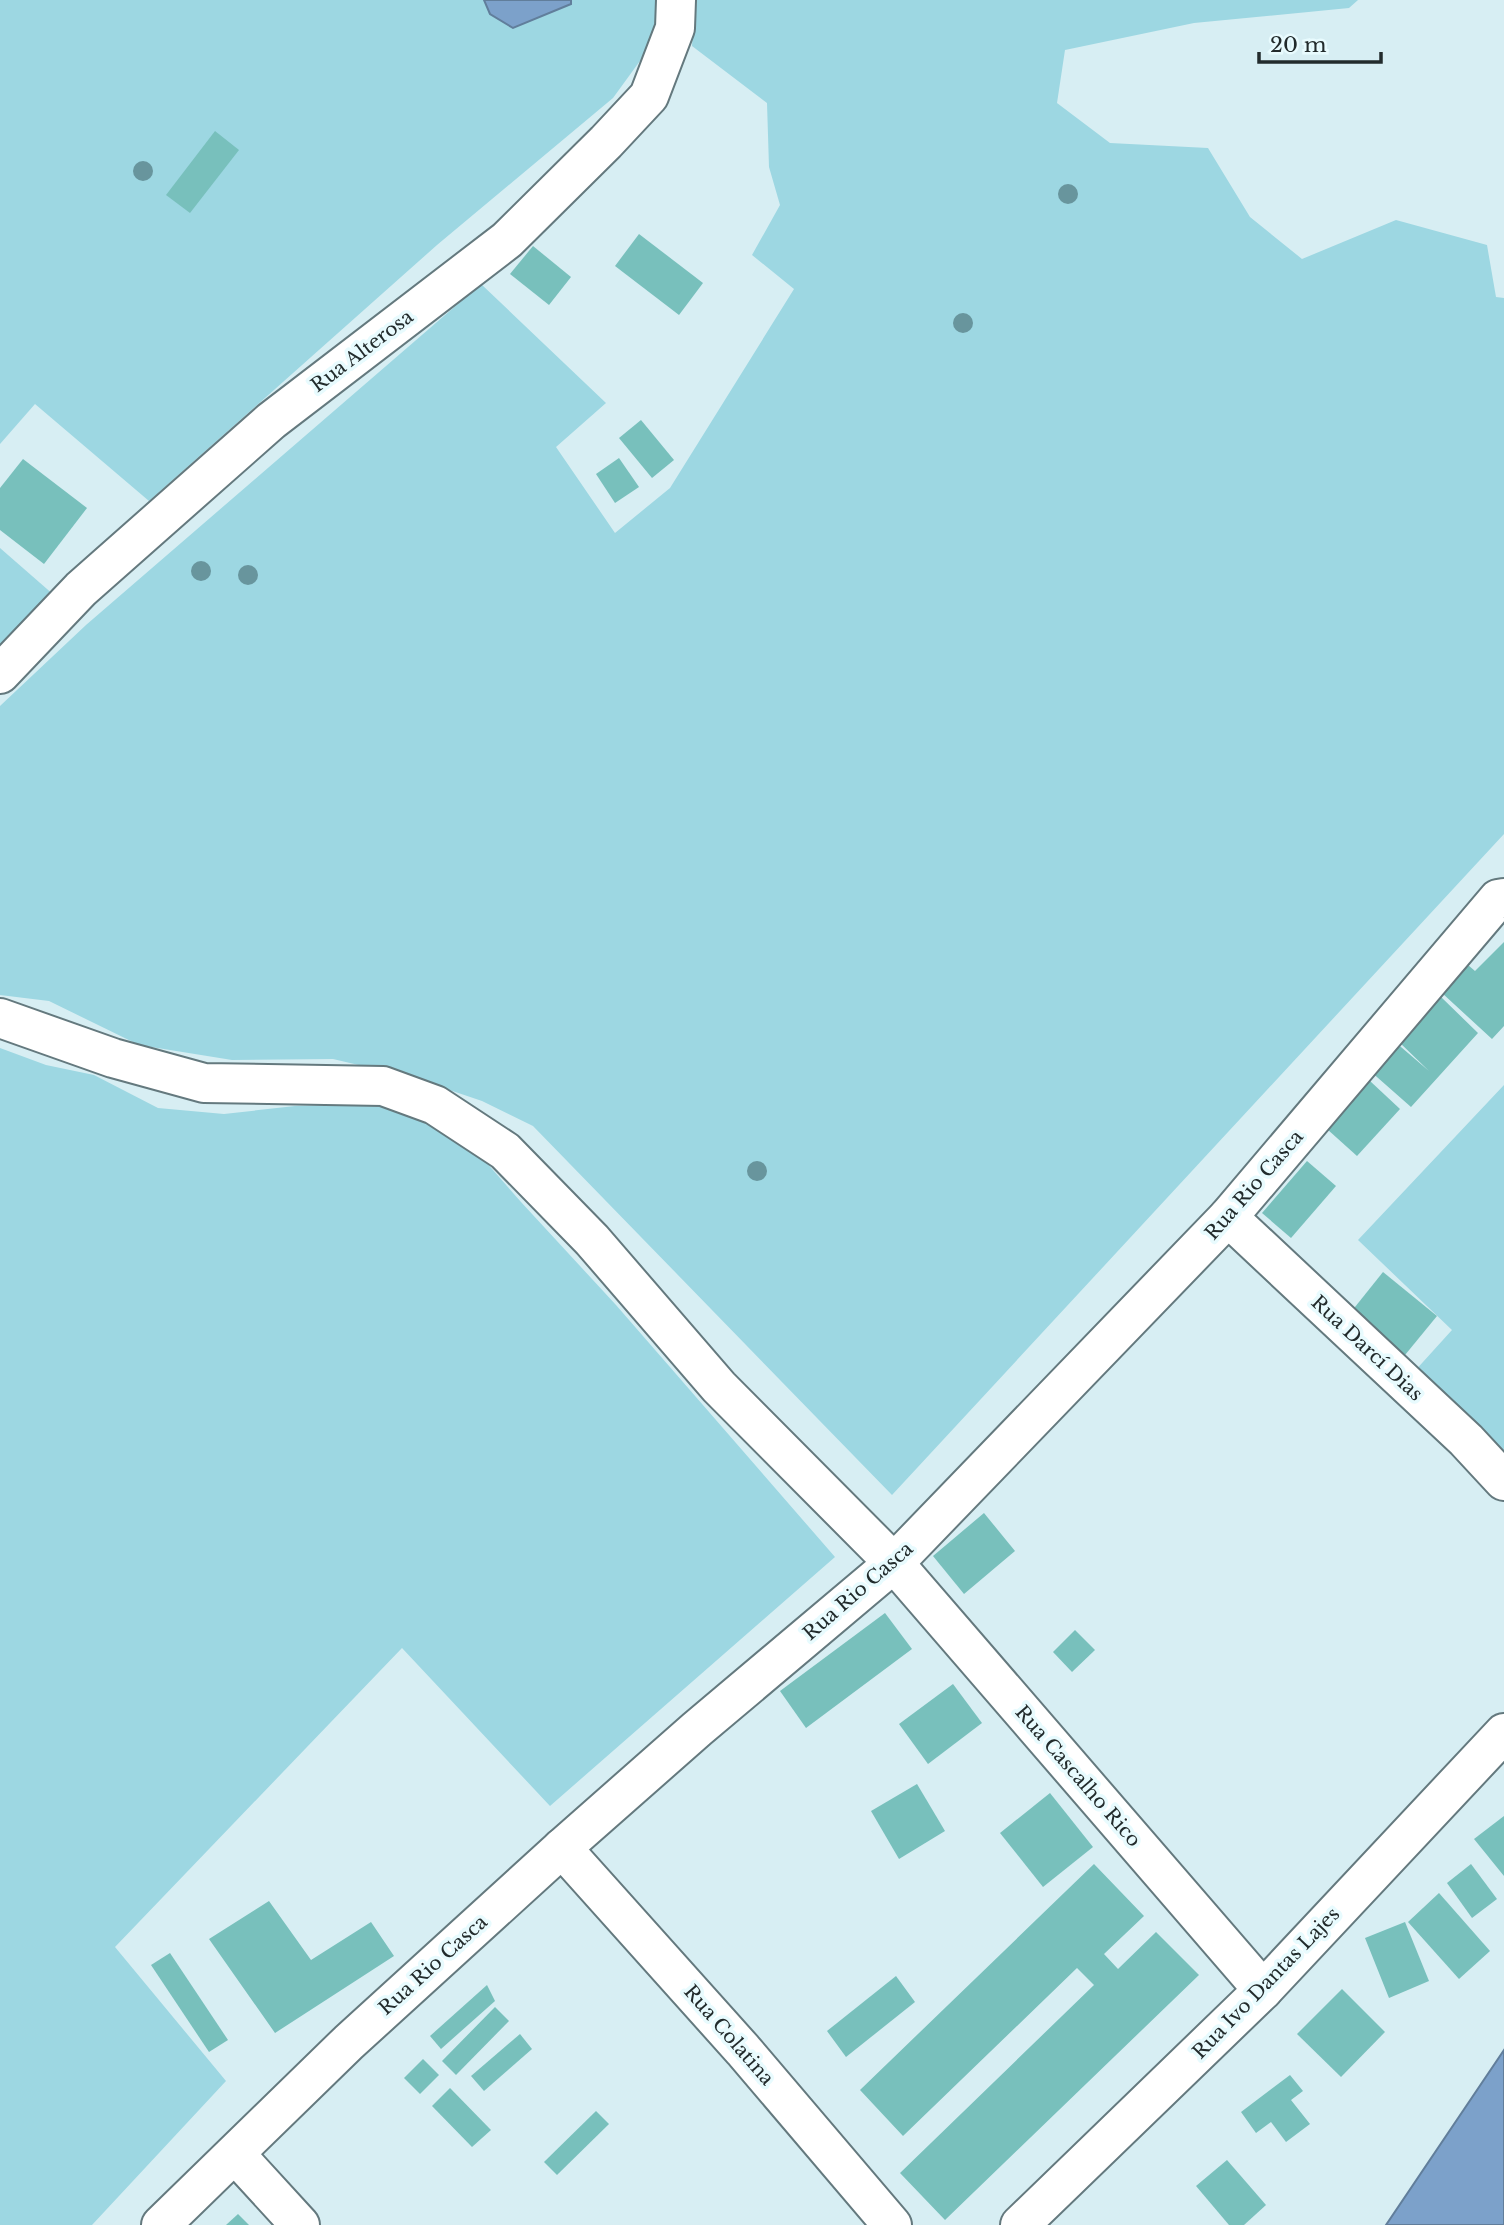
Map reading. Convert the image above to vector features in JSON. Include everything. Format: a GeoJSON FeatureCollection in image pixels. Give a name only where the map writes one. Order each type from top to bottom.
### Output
{"type":"FeatureCollection","features":[{"type":"Feature","properties":{"kind":"street","name":"Rua Alterosa"},"geometry":{"type":"LineString","coordinates":[[0,674],[81,589],[271,421],[507,240],[576,172],[649,96],[675,28],[676,0]]}},
{"type":"Feature","properties":{"kind":"street","name":"Rua Rio Casca"},"geometry":{"type":"LineString","coordinates":[[161,2225],[349,2042],[562,1848],[697,1729],[894,1563],[1228,1217],[1501,899]]}},
{"type":"Feature","properties":{"kind":"street","name":"Rua Cascalho Rico"},"geometry":{"type":"LineString","coordinates":[[0,1018],[113,1058],[204,1083],[383,1086],[435,1105],[505,1151],[592,1240],[719,1387],[894,1563],[1263,1990]]}},
{"type":"Feature","properties":{"kind":"street","name":"Rua Darcí Dias"},"geometry":{"type":"LineString","coordinates":[[1228,1217],[1466,1440],[1504,1482]]}},
{"type":"Feature","properties":{"kind":"street","name":"Rua Ivo Dantas Lajes"},"geometry":{"type":"LineString","coordinates":[[1020,2225],[1263,1990],[1504,1734]]}},
{"type":"Feature","properties":{"kind":"street","name":"Rua Colatina"},"geometry":{"type":"LineString","coordinates":[[562,1848],[743,2050],[892,2225]]}},
{"type":"Feature","properties":{"kind":"street"},"geometry":{"type":"LineString","coordinates":[[236,2154],[300,2225]]}},
{"type":"Feature","properties":{"kind":"shaded area"},"geometry":{"type":"Polygon","coordinates":[[[0,0],[657,0],[653,43],[613,98],[437,245],[149,501],[35,404],[0,444],[0,0]]]}},
{"type":"Feature","properties":{"kind":"shaded area"},"geometry":{"type":"Polygon","coordinates":[[[484,0],[571,0],[571,4],[513,28],[490,14],[484,0]]]}},
{"type":"Feature","properties":{"kind":"shaded area"},"geometry":{"type":"Polygon","coordinates":[[[695,0],[1358,0],[1349,8],[1194,23],[1065,50],[1057,103],[1110,143],[1208,148],[1250,217],[1302,259],[1396,220],[1487,245],[1496,297],[1504,298],[1504,834],[892,1495],[533,1126],[482,1101],[414,1078],[333,1059],[232,1060],[139,1045],[49,1001],[0,995],[0,706],[86,625],[481,284],[606,403],[556,447],[615,533],[670,488],[794,289],[752,255],[780,205],[769,167],[767,103],[692,46],[695,0]]]}},
{"type":"Feature","properties":{"kind":"shaded area"},"geometry":{"type":"Polygon","coordinates":[[[0,548],[55,596],[0,648],[0,548]]]}},
{"type":"Feature","properties":{"kind":"shaded area"},"geometry":{"type":"Polygon","coordinates":[[[0,1048],[46,1065],[94,1075],[158,1108],[224,1114],[295,1106],[388,1104],[472,1146],[616,1305],[835,1557],[550,1806],[402,1648],[115,1947],[226,2081],[92,2225],[0,2225],[0,1048]]]}},
{"type":"Feature","properties":{"kind":"shaded area"},"geometry":{"type":"Polygon","coordinates":[[[1504,1085],[1504,1459],[1413,1373],[1452,1330],[1358,1240],[1504,1085]]]}},
{"type":"Feature","properties":{"kind":"shaded area"},"geometry":{"type":"Polygon","coordinates":[[[1504,2050],[1504,2225],[1386,2225],[1504,2050]]]}},
{"type":"Feature","properties":{"kind":"building"},"geometry":{"type":"Polygon","coordinates":[[[215,131],[239,150],[190,213],[166,195],[215,131]]]}},
{"type":"Feature","properties":{"kind":"building"},"geometry":{"type":"Polygon","coordinates":[[[639,234],[703,283],[679,315],[615,266],[639,234]]]}},
{"type":"Feature","properties":{"kind":"building"},"geometry":{"type":"Polygon","coordinates":[[[533,246],[571,277],[549,305],[510,274],[533,246]]]}},
{"type":"Feature","properties":{"kind":"building"},"geometry":{"type":"Polygon","coordinates":[[[641,420],[674,460],[652,478],[619,438],[641,420]]]}},
{"type":"Feature","properties":{"kind":"building"},"geometry":{"type":"Polygon","coordinates":[[[619,458],[639,487],[615,503],[596,474],[619,458]]]}},
{"type":"Feature","properties":{"kind":"building"},"geometry":{"type":"Polygon","coordinates":[[[23,459],[87,508],[44,564],[0,530],[0,488],[23,459]]]}},
{"type":"Feature","properties":{"kind":"building"},"geometry":{"type":"Polygon","coordinates":[[[1504,942],[1504,1026],[1492,1039],[1442,993],[1468,965],[1475,971],[1504,942]]]}},
{"type":"Feature","properties":{"kind":"building"},"geometry":{"type":"Polygon","coordinates":[[[1440,996],[1478,1033],[1411,1107],[1369,1070],[1394,1041],[1429,1071],[1397,1040],[1440,996]]]}},
{"type":"Feature","properties":{"kind":"building"},"geometry":{"type":"Polygon","coordinates":[[[1370,1081],[1400,1109],[1357,1156],[1327,1129],[1370,1081]]]}},
{"type":"Feature","properties":{"kind":"building"},"geometry":{"type":"Polygon","coordinates":[[[1307,1161],[1336,1186],[1291,1238],[1262,1213],[1307,1161]]]}},
{"type":"Feature","properties":{"kind":"building"},"geometry":{"type":"Polygon","coordinates":[[[1383,1272],[1437,1316],[1405,1355],[1351,1312],[1383,1272]]]}},
{"type":"Feature","properties":{"kind":"building"},"geometry":{"type":"Polygon","coordinates":[[[984,1513],[1015,1551],[964,1594],[933,1556],[984,1513]]]}},
{"type":"Feature","properties":{"kind":"building"},"geometry":{"type":"Polygon","coordinates":[[[885,1613],[912,1649],[806,1728],[780,1691],[885,1613]]]}},
{"type":"Feature","properties":{"kind":"building"},"geometry":{"type":"Polygon","coordinates":[[[1075,1630],[1095,1650],[1072,1672],[1053,1652],[1075,1630]]]}},
{"type":"Feature","properties":{"kind":"building"},"geometry":{"type":"Polygon","coordinates":[[[953,1684],[982,1723],[928,1764],[899,1724],[953,1684]]]}},
{"type":"Feature","properties":{"kind":"building"},"geometry":{"type":"Polygon","coordinates":[[[917,1784],[945,1831],[899,1859],[871,1811],[917,1784]]]}},
{"type":"Feature","properties":{"kind":"building"},"geometry":{"type":"Polygon","coordinates":[[[1050,1793],[1093,1847],[1043,1887],[1000,1833],[1050,1793]]]}},
{"type":"Feature","properties":{"kind":"building"},"geometry":{"type":"Polygon","coordinates":[[[1504,1816],[1504,1876],[1474,1839],[1504,1816]]]}},
{"type":"Feature","properties":{"kind":"building"},"geometry":{"type":"Polygon","coordinates":[[[1094,1864],[1144,1916],[1104,1954],[1118,1969],[1156,1932],[1199,1975],[945,2220],[900,2173],[1094,1985],[1077,1968],[903,2136],[860,2090],[1094,1864]]]}},
{"type":"Feature","properties":{"kind":"building"},"geometry":{"type":"Polygon","coordinates":[[[1471,1864],[1497,1899],[1472,1918],[1447,1883],[1471,1864]]]}},
{"type":"Feature","properties":{"kind":"building"},"geometry":{"type":"Polygon","coordinates":[[[1439,1893],[1490,1951],[1459,1979],[1408,1922],[1439,1893]]]}},
{"type":"Feature","properties":{"kind":"building"},"geometry":{"type":"Polygon","coordinates":[[[269,1901],[311,1960],[371,1922],[394,1956],[275,2033],[209,1939],[269,1901]]]}},
{"type":"Feature","properties":{"kind":"building"},"geometry":{"type":"Polygon","coordinates":[[[1405,1922],[1429,1981],[1389,1998],[1365,1938],[1405,1922]]]}},
{"type":"Feature","properties":{"kind":"building"},"geometry":{"type":"Polygon","coordinates":[[[170,1953],[228,2040],[209,2052],[151,1965],[170,1953]]]}},
{"type":"Feature","properties":{"kind":"building"},"geometry":{"type":"Polygon","coordinates":[[[896,1976],[915,2002],[846,2057],[827,2031],[896,1976]]]}},
{"type":"Feature","properties":{"kind":"building"},"geometry":{"type":"Polygon","coordinates":[[[487,1985],[495,2001],[441,2049],[430,2036],[487,1985]]]}},
{"type":"Feature","properties":{"kind":"building"},"geometry":{"type":"Polygon","coordinates":[[[1342,1989],[1385,2032],[1341,2077],[1297,2034],[1342,1989]]]}},
{"type":"Feature","properties":{"kind":"building"},"geometry":{"type":"Polygon","coordinates":[[[495,2007],[509,2021],[456,2075],[442,2061],[495,2007]]]}},
{"type":"Feature","properties":{"kind":"building"},"geometry":{"type":"Polygon","coordinates":[[[520,2034],[532,2049],[484,2091],[471,2076],[520,2034]]]}},
{"type":"Feature","properties":{"kind":"building"},"geometry":{"type":"Polygon","coordinates":[[[423,2059],[439,2075],[420,2094],[404,2078],[423,2059]]]}},
{"type":"Feature","properties":{"kind":"building"},"geometry":{"type":"Polygon","coordinates":[[[1290,2075],[1303,2091],[1291,2100],[1310,2124],[1286,2142],[1271,2122],[1256,2133],[1241,2112],[1290,2075]]]}},
{"type":"Feature","properties":{"kind":"building"},"geometry":{"type":"Polygon","coordinates":[[[450,2088],[491,2130],[472,2147],[432,2106],[450,2088]]]}},
{"type":"Feature","properties":{"kind":"building"},"geometry":{"type":"Polygon","coordinates":[[[596,2111],[609,2124],[557,2175],[544,2162],[596,2111]]]}},
{"type":"Feature","properties":{"kind":"building"},"geometry":{"type":"Polygon","coordinates":[[[1227,2160],[1266,2205],[1244,2225],[1229,2225],[1196,2186],[1227,2160]]]}},
{"type":"Feature","properties":{"kind":"building"},"geometry":{"type":"Polygon","coordinates":[[[238,2214],[249,2225],[226,2225],[238,2214]]]}}]}
